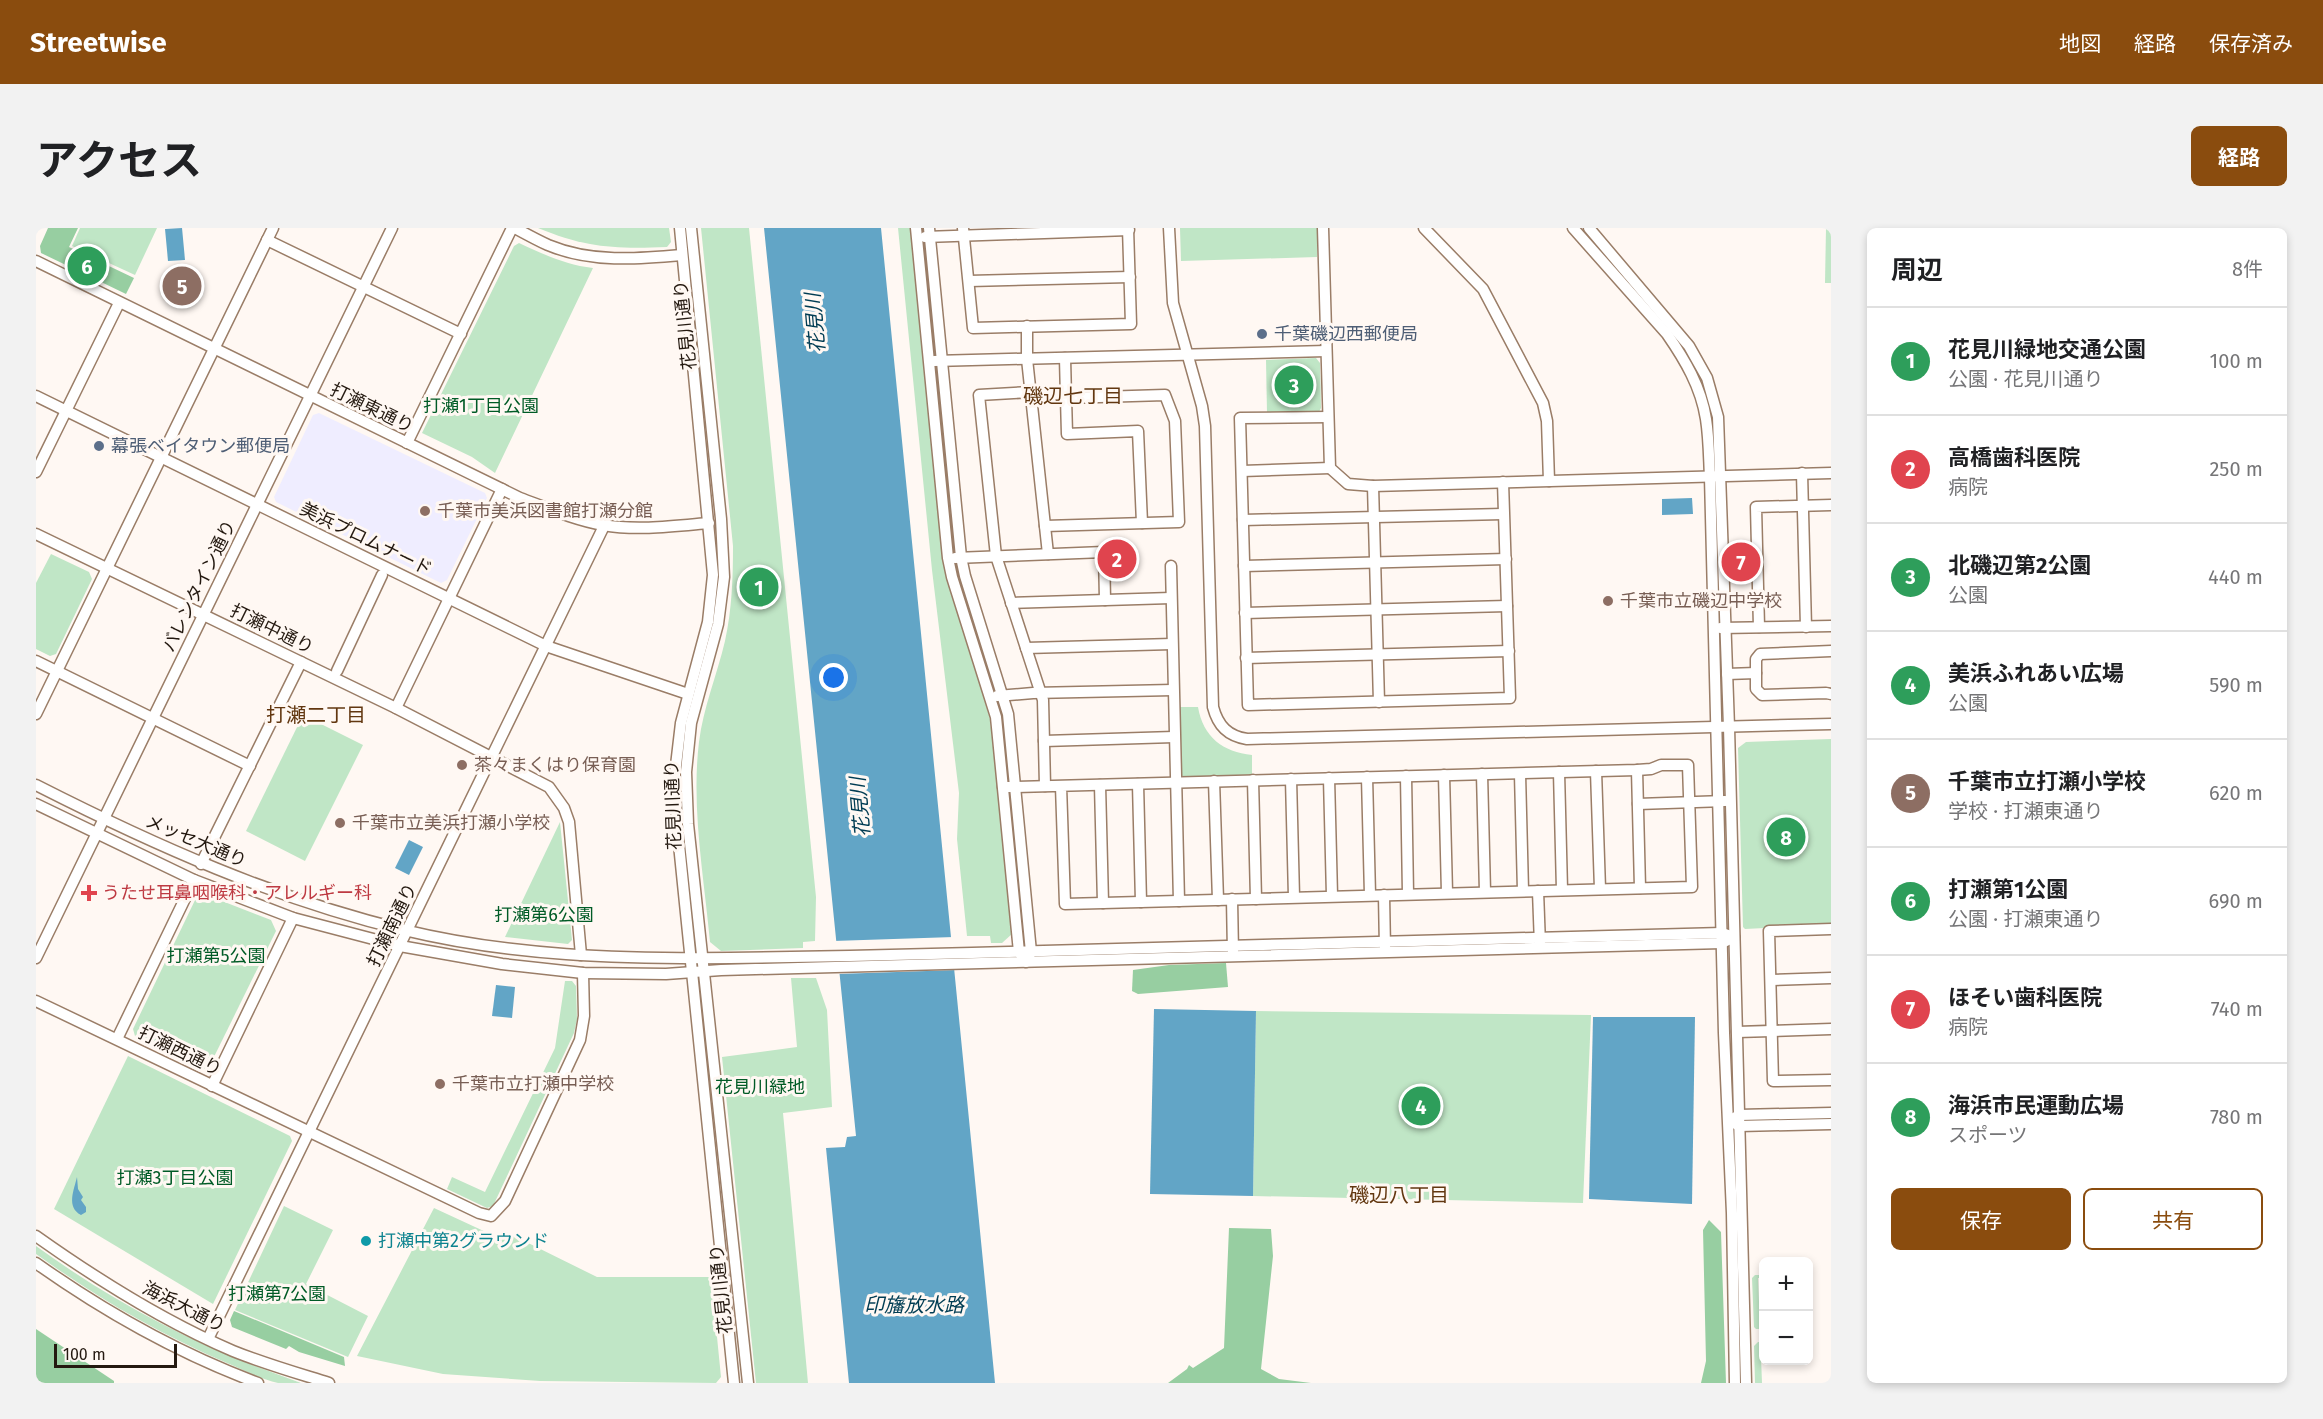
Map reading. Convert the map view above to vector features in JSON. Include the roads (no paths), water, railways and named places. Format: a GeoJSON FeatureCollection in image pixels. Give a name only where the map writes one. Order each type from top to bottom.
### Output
{"type":"FeatureCollection","features":[{"type":"Feature","properties":{"kind":"street"},"geometry":{"type":"LineString","coordinates":[[36,714],[273,228]]}},
{"type":"Feature","properties":{"kind":"street","name":"バレンタイン通り"},"geometry":{"type":"LineString","coordinates":[[36,958],[392,228]]}},
{"type":"Feature","properties":{"kind":"street"},"geometry":{"type":"LineString","coordinates":[[407,442],[513,228],[550,245],[589,256],[637,259],[682,255]]}},
{"type":"Feature","properties":{"kind":"street","name":"花見川通り"},"geometry":{"type":"LineString","coordinates":[[680,228],[713,575],[708,622],[681,723],[675,774],[677,825],[698,972],[747,1383]]}},
{"type":"Feature","properties":{"kind":"street","name":"花見川通り"},"geometry":{"type":"LineString","coordinates":[[691,228],[722,519],[724,577],[718,624],[691,723],[686,772],[696,958]]}},
{"type":"Feature","properties":{"kind":"street"},"geometry":{"type":"LineString","coordinates":[[1169,228],[1173,303],[1202,405],[1205,426],[1213,707],[1217,720],[1231,734],[1247,739],[1831,724]]}},
{"type":"Feature","properties":{"kind":"street"},"geometry":{"type":"LineString","coordinates":[[1323,228],[1330,468]]}},
{"type":"Feature","properties":{"kind":"street"},"geometry":{"type":"LineString","coordinates":[[1424,228],[1483,289],[1543,403],[1548,421],[1549,481]]}},
{"type":"Feature","properties":{"kind":"street"},"geometry":{"type":"LineString","coordinates":[[1573,228],[1667,334],[1690,371],[1701,397],[1716,476],[1729,727],[1746,1383]]}},
{"type":"Feature","properties":{"kind":"street"},"geometry":{"type":"LineString","coordinates":[[1589,228],[1675,327],[1700,364],[1718,417],[1714,628],[1735,1383]]}},
{"type":"Feature","properties":{"kind":"street"},"geometry":{"type":"LineString","coordinates":[[963,231],[973,328],[1131,324],[1128,229],[963,231],[916,233],[948,558],[996,717],[1019,952]]}},
{"type":"Feature","properties":{"kind":"street"},"geometry":{"type":"LineString","coordinates":[[929,232],[961,557],[1008,714],[1016,787],[1028,957]]}},
{"type":"Feature","properties":{"kind":"street"},"geometry":{"type":"LineString","coordinates":[[267,240],[461,334]]}},
{"type":"Feature","properties":{"kind":"street","name":"打瀬東通り"},"geometry":{"type":"LineString","coordinates":[[36,261],[502,489],[560,513],[604,526],[655,527],[709,523]]}},
{"type":"Feature","properties":{"kind":"street"},"geometry":{"type":"LineString","coordinates":[[969,281],[1130,277]]}},
{"type":"Feature","properties":{"kind":"street"},"geometry":{"type":"LineString","coordinates":[[36,472],[119,303]]}},
{"type":"Feature","properties":{"kind":"street"},"geometry":{"type":"LineString","coordinates":[[1028,326],[1027,359],[1048,554]]}},
{"type":"Feature","properties":{"kind":"street"},"geometry":{"type":"LineString","coordinates":[[928,362],[1326,351]]}},
{"type":"Feature","properties":{"kind":"street"},"geometry":{"type":"LineString","coordinates":[[1065,358],[1067,434],[1138,431],[1142,523]]}},
{"type":"Feature","properties":{"kind":"street"},"geometry":{"type":"LineString","coordinates":[[1031,392],[979,394],[996,556],[1041,693],[1045,786]]}},
{"type":"Feature","properties":{"kind":"street"},"geometry":{"type":"LineString","coordinates":[[1045,526],[1179,522],[1175,421],[1166,395],[1066,398]]}},
{"type":"Feature","properties":{"kind":"street","name":"美浜プロムナード"},"geometry":{"type":"LineString","coordinates":[[36,396],[546,646],[688,694]]}},
{"type":"Feature","properties":{"kind":"street"},"geometry":{"type":"LineString","coordinates":[[1328,417],[1240,418],[1248,705],[1510,698],[1503,482]]}},
{"type":"Feature","properties":{"kind":"street"},"geometry":{"type":"LineString","coordinates":[[1242,471],[1330,468],[1348,484],[1373,486],[1831,473]]}},
{"type":"Feature","properties":{"kind":"street"},"geometry":{"type":"LineString","coordinates":[[1802,474],[1806,627]]}},
{"type":"Feature","properties":{"kind":"street"},"geometry":{"type":"LineString","coordinates":[[1373,486],[1379,702]]}},
{"type":"Feature","properties":{"kind":"street"},"geometry":{"type":"LineString","coordinates":[[396,708],[502,489]]}},
{"type":"Feature","properties":{"kind":"street"},"geometry":{"type":"LineString","coordinates":[[1759,627],[1756,507],[1831,505]]}},
{"type":"Feature","properties":{"kind":"street"},"geometry":{"type":"LineString","coordinates":[[1243,520],[1503,514]]}},
{"type":"Feature","properties":{"kind":"street","name":"打瀬南通り"},"geometry":{"type":"LineString","coordinates":[[208,1339],[604,526]]}},
{"type":"Feature","properties":{"kind":"street","name":"打瀬中通り"},"geometry":{"type":"LineString","coordinates":[[36,534],[396,708],[549,787],[557,795],[569,822],[581,955]]}},
{"type":"Feature","properties":{"kind":"street"},"geometry":{"type":"LineString","coordinates":[[948,558],[1104,552],[1105,600]]}},
{"type":"Feature","properties":{"kind":"street"},"geometry":{"type":"LineString","coordinates":[[1244,566],[1506,559]]}},
{"type":"Feature","properties":{"kind":"street"},"geometry":{"type":"LineString","coordinates":[[1171,566],[1179,901]]}},
{"type":"Feature","properties":{"kind":"street"},"geometry":{"type":"LineString","coordinates":[[337,670],[382,575]]}},
{"type":"Feature","properties":{"kind":"street"},"geometry":{"type":"LineString","coordinates":[[1011,603],[1171,598]]}},
{"type":"Feature","properties":{"kind":"street"},"geometry":{"type":"LineString","coordinates":[[1245,613],[1507,606]]}},
{"type":"Feature","properties":{"kind":"street"},"geometry":{"type":"LineString","coordinates":[[1714,628],[1831,626]]}},
{"type":"Feature","properties":{"kind":"street"},"geometry":{"type":"LineString","coordinates":[[1026,648],[1172,644]]}},
{"type":"Feature","properties":{"kind":"street"},"geometry":{"type":"LineString","coordinates":[[1246,658],[1509,651]]}},
{"type":"Feature","properties":{"kind":"street"},"geometry":{"type":"LineString","coordinates":[[1831,651],[1762,653],[1756,659],[1756,689],[1762,696],[1831,694]]}},
{"type":"Feature","properties":{"kind":"street"},"geometry":{"type":"LineString","coordinates":[[36,661],[250,766]]}},
{"type":"Feature","properties":{"kind":"street"},"geometry":{"type":"LineString","coordinates":[[201,864],[301,662]]}},
{"type":"Feature","properties":{"kind":"street"},"geometry":{"type":"LineString","coordinates":[[1727,674],[1756,673]]}},
{"type":"Feature","properties":{"kind":"street"},"geometry":{"type":"LineString","coordinates":[[991,698],[1041,693],[1173,690]]}},
{"type":"Feature","properties":{"kind":"street"},"geometry":{"type":"LineString","coordinates":[[1044,741],[1174,737]]}},
{"type":"Feature","properties":{"kind":"street"},"geometry":{"type":"LineString","coordinates":[[1003,787],[1520,774],[1637,770],[1651,769],[1661,765],[1688,765],[1692,887],[1065,904],[1061,786]]}},
{"type":"Feature","properties":{"kind":"street"},"geometry":{"type":"LineString","coordinates":[[1637,770],[1640,888]]}},
{"type":"Feature","properties":{"kind":"street"},"geometry":{"type":"LineString","coordinates":[[1596,771],[1600,889]]}},
{"type":"Feature","properties":{"kind":"street"},"geometry":{"type":"LineString","coordinates":[[1559,772],[1562,890]]}},
{"type":"Feature","properties":{"kind":"street"},"geometry":{"type":"LineString","coordinates":[[1482,774],[1485,892]]}},
{"type":"Feature","properties":{"kind":"street"},"geometry":{"type":"LineString","coordinates":[[1520,774],[1523,891]]}},
{"type":"Feature","properties":{"kind":"street"},"geometry":{"type":"LineString","coordinates":[[1444,775],[1447,893]]}},
{"type":"Feature","properties":{"kind":"street"},"geometry":{"type":"LineString","coordinates":[[1406,776],[1408,894]]}},
{"type":"Feature","properties":{"kind":"street"},"geometry":{"type":"LineString","coordinates":[[1367,777],[1370,896]]}},
{"type":"Feature","properties":{"kind":"street"},"geometry":{"type":"LineString","coordinates":[[1329,778],[1332,896]]}},
{"type":"Feature","properties":{"kind":"street"},"geometry":{"type":"LineString","coordinates":[[1291,779],[1294,897]]}},
{"type":"Feature","properties":{"kind":"street"},"geometry":{"type":"LineString","coordinates":[[1252,780],[1256,898]]}},
{"type":"Feature","properties":{"kind":"street"},"geometry":{"type":"LineString","coordinates":[[1214,782],[1218,900]]}},
{"type":"Feature","properties":{"kind":"street"},"geometry":{"type":"LineString","coordinates":[[1100,784],[1103,903]]}},
{"type":"Feature","properties":{"kind":"street"},"geometry":{"type":"LineString","coordinates":[[1138,784],[1141,902]]}},
{"type":"Feature","properties":{"kind":"street","name":"メッセ大通り"},"geometry":{"type":"LineString","coordinates":[[36,785],[201,864],[301,900],[407,931],[509,949],[581,955],[822,963]]}},
{"type":"Feature","properties":{"kind":"street"},"geometry":{"type":"LineString","coordinates":[[1638,804],[1730,801]]}},
{"type":"Feature","properties":{"kind":"street","name":"メッセ大通り"},"geometry":{"type":"LineString","coordinates":[[36,804],[194,880],[293,918],[400,946],[502,964],[583,973],[666,974],[822,963]]}},
{"type":"Feature","properties":{"kind":"street"},"geometry":{"type":"LineString","coordinates":[[117,1039],[194,880]]}},
{"type":"Feature","properties":{"kind":"street"},"geometry":{"type":"LineString","coordinates":[[1538,891],[1540,943]]}},
{"type":"Feature","properties":{"kind":"street"},"geometry":{"type":"LineString","coordinates":[[1384,895],[1385,947]]}},
{"type":"Feature","properties":{"kind":"street"},"geometry":{"type":"LineString","coordinates":[[1232,899],[1233,951]]}},
{"type":"Feature","properties":{"kind":"street"},"geometry":{"type":"LineString","coordinates":[[212,1086],[293,918]]}},
{"type":"Feature","properties":{"kind":"street"},"geometry":{"type":"LineString","coordinates":[[1831,929],[1769,931],[1773,1081],[1831,1080]]}},
{"type":"Feature","properties":{"kind":"street"},"geometry":{"type":"LineString","coordinates":[[822,963],[1734,937]]}},
{"type":"Feature","properties":{"kind":"street"},"geometry":{"type":"LineString","coordinates":[[974,958],[1019,952],[1028,957]]}},
{"type":"Feature","properties":{"kind":"street","name":"花見川通り"},"geometry":{"type":"LineString","coordinates":[[698,972],[734,1383]]}},
{"type":"Feature","properties":{"kind":"street","name":"打瀬西通り"},"geometry":{"type":"LineString","coordinates":[[36,1001],[479,1213],[491,1216],[505,1201],[580,1040],[584,1016],[583,973]]}},
{"type":"Feature","properties":{"kind":"street"},"geometry":{"type":"LineString","coordinates":[[1771,980],[1831,978]]}},
{"type":"Feature","properties":{"kind":"street"},"geometry":{"type":"LineString","coordinates":[[1737,1032],[1831,1029]]}},
{"type":"Feature","properties":{"kind":"street"},"geometry":{"type":"LineString","coordinates":[[1728,1121],[1831,1113]]}},
{"type":"Feature","properties":{"kind":"street"},"geometry":{"type":"LineString","coordinates":[[1739,1120],[1831,1124]]}},
{"type":"Feature","properties":{"kind":"street","name":"海浜大通り"},"geometry":{"type":"LineString","coordinates":[[36,1236],[112,1287],[169,1320],[274,1366],[329,1383]]}},
{"type":"Feature","properties":{"kind":"street"},"geometry":{"type":"LineString","coordinates":[[36,1263],[80,1294],[137,1327],[213,1366],[258,1383]]}},
{"type":"Feature","properties":{"kind":"street"},"geometry":{"type":"LineString","coordinates":[[1732,1270],[1744,1270]]}},
{"type":"Feature","properties":{"kind":"street"},"geometry":{"type":"LineString","coordinates":[[1733,1339],[1745,1338]]}},
{"type":"Feature","properties":{"kind":"water"},"geometry":{"type":"Polygon","coordinates":[[[182,228],[185,260],[168,261],[165,229],[182,228]]]}},
{"type":"Feature","properties":{"kind":"water","name":"印旛放水路"},"geometry":{"type":"Polygon","coordinates":[[[764,228],[881,228],[995,1383],[849,1383],[826,1148],[845,1147],[847,1137],[856,1136],[764,228]]]}},
{"type":"Feature","properties":{"kind":"water"},"geometry":{"type":"Polygon","coordinates":[[[1692,498],[1693,514],[1662,515],[1662,499],[1692,498]]]}},
{"type":"Feature","properties":{"kind":"water"},"geometry":{"type":"Polygon","coordinates":[[[409,840],[423,847],[409,875],[395,868],[409,840]]]}},
{"type":"Feature","properties":{"kind":"water"},"geometry":{"type":"Polygon","coordinates":[[[496,985],[515,987],[512,1018],[492,1016],[496,985]]]}},
{"type":"Feature","properties":{"kind":"water"},"geometry":{"type":"Polygon","coordinates":[[[1154,1009],[1256,1011],[1253,1196],[1150,1194],[1154,1009]]]}},
{"type":"Feature","properties":{"kind":"water"},"geometry":{"type":"Polygon","coordinates":[[[1593,1017],[1695,1017],[1692,1204],[1589,1199],[1593,1017]]]}},
{"type":"Feature","properties":{"kind":"water"},"geometry":{"type":"Polygon","coordinates":[[[77,1177],[78,1189],[83,1197],[81,1200],[86,1207],[86,1212],[81,1215],[76,1212],[72,1203],[77,1177]]]}},
{"type":"Feature","properties":{"kind":"place","name":"打瀬第1公園"},"geometry":{"type":"Point","coordinates":[87,266]}},
{"type":"Feature","properties":{"kind":"place","name":"千葉市立打瀬小学校"},"geometry":{"type":"Point","coordinates":[182,286]}},
{"type":"Feature","properties":{"kind":"place","name":"千葉磯辺西郵便局"},"geometry":{"type":"Point","coordinates":[1262,334]}},
{"type":"Feature","properties":{"kind":"place","name":"北磯辺第2公園"},"geometry":{"type":"Point","coordinates":[1294,385]}},
{"type":"Feature","properties":{"kind":"place","name":"幕張ベイタウン郵便局"},"geometry":{"type":"Point","coordinates":[99,446]}},
{"type":"Feature","properties":{"kind":"place","name":"千葉市美浜図書館打瀬分館"},"geometry":{"type":"Point","coordinates":[425,511]}},
{"type":"Feature","properties":{"kind":"place","name":"高橋歯科医院"},"geometry":{"type":"Point","coordinates":[1117,559]}},
{"type":"Feature","properties":{"kind":"place","name":"ほそい歯科医院"},"geometry":{"type":"Point","coordinates":[1741,562]}},
{"type":"Feature","properties":{"kind":"place","name":"花見川緑地交通公園"},"geometry":{"type":"Point","coordinates":[759,587]}},
{"type":"Feature","properties":{"kind":"place","name":"千葉市立磯辺中学校"},"geometry":{"type":"Point","coordinates":[1608,601]}},
{"type":"Feature","properties":{"kind":"place","name":"茶々まくはり保育園"},"geometry":{"type":"Point","coordinates":[462,765]}},
{"type":"Feature","properties":{"kind":"place","name":"千葉市立美浜打瀬小学校"},"geometry":{"type":"Point","coordinates":[340,823]}},
{"type":"Feature","properties":{"kind":"place","name":"海浜市民運動広場"},"geometry":{"type":"Point","coordinates":[1786,837]}},
{"type":"Feature","properties":{"kind":"place","name":"うたせ耳鼻咽喉科・アレルギー科"},"geometry":{"type":"Point","coordinates":[89,893]}},
{"type":"Feature","properties":{"kind":"place","name":"千葉市立打瀬中学校"},"geometry":{"type":"Point","coordinates":[440,1084]}},
{"type":"Feature","properties":{"kind":"place","name":"美浜ふれあい広場"},"geometry":{"type":"Point","coordinates":[1421,1106]}},
{"type":"Feature","properties":{"kind":"place","name":"打瀬中第2グラウンド"},"geometry":{"type":"Point","coordinates":[366,1241]}},
{"type":"Feature","properties":{"kind":"district","name":"磯辺七丁目"},"geometry":{"type":"Point","coordinates":[1073,396]}},
{"type":"Feature","properties":{"kind":"district","name":"打瀬二丁目"},"geometry":{"type":"Point","coordinates":[316,715]}},
{"type":"Feature","properties":{"kind":"district","name":"磯辺八丁目"},"geometry":{"type":"Point","coordinates":[1399,1195]}},
{"type":"Feature","properties":{"kind":"water label","name":"花見川"},"geometry":{"type":"Point","coordinates":[815,323]}},
{"type":"Feature","properties":{"kind":"water label","name":"花見川"},"geometry":{"type":"Point","coordinates":[860,807]}},
{"type":"Feature","properties":{"kind":"park label","name":"打瀬1丁目公園"},"geometry":{"type":"Point","coordinates":[481,406]}},
{"type":"Feature","properties":{"kind":"park label","name":"打瀬第6公園"},"geometry":{"type":"Point","coordinates":[544,915]}},
{"type":"Feature","properties":{"kind":"park label","name":"打瀬第5公園"},"geometry":{"type":"Point","coordinates":[216,956]}},
{"type":"Feature","properties":{"kind":"park label","name":"花見川緑地"},"geometry":{"type":"Point","coordinates":[760,1087]}},
{"type":"Feature","properties":{"kind":"park label","name":"打瀬3丁目公園"},"geometry":{"type":"Point","coordinates":[175,1178]}},
{"type":"Feature","properties":{"kind":"park label","name":"打瀬第7公園"},"geometry":{"type":"Point","coordinates":[277,1294]}}]}
